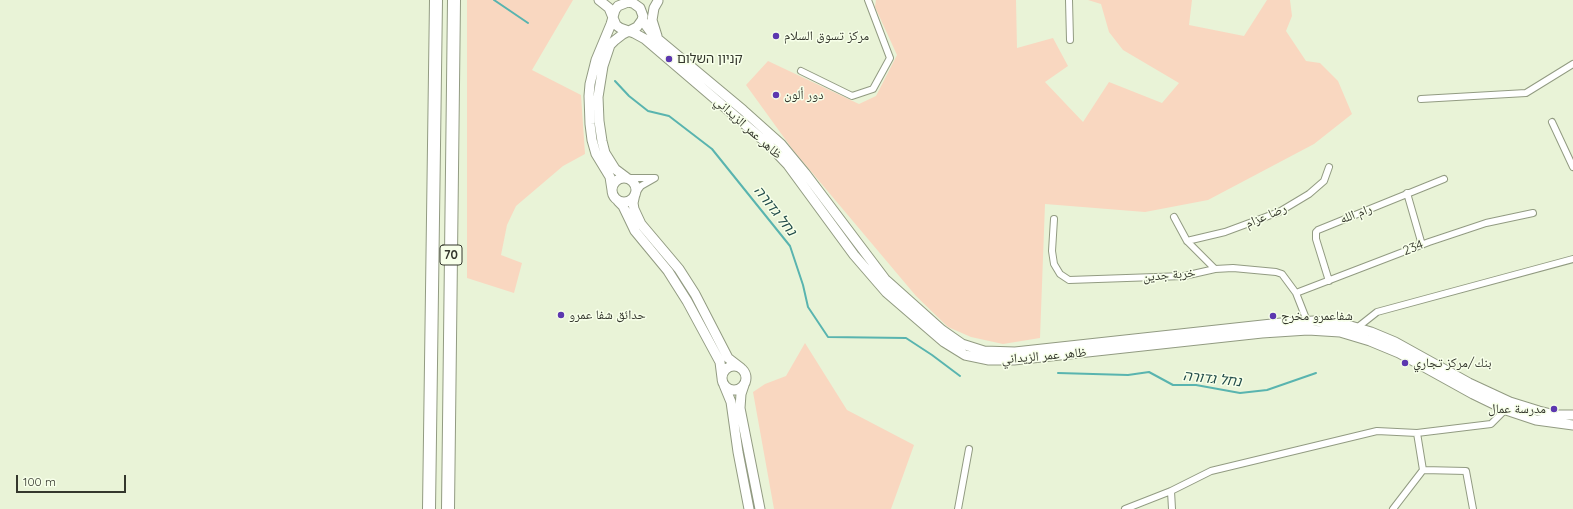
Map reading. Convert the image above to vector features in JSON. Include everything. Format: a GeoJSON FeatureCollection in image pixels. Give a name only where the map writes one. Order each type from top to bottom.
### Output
{"type":"FeatureCollection","features":[{"type":"Feature","properties":{"kind":"highway","name":"70"},"geometry":{"type":"LineString","coordinates":[[429,509],[436,0]]}},
{"type":"Feature","properties":{"kind":"highway","name":"70"},"geometry":{"type":"LineString","coordinates":[[448,509],[454,0]]}},
{"type":"Feature","properties":{"kind":"main road"},"geometry":{"type":"LineString","coordinates":[[600,0],[609,8],[616,25],[629,31]]}},
{"type":"Feature","properties":{"kind":"main road"},"geometry":{"type":"LineString","coordinates":[[749,509],[738,452],[731,402],[723,381],[720,362],[687,301],[668,271],[635,231],[623,206],[614,196],[610,177],[596,154],[592,140],[589,96],[590,84],[596,60],[614,13],[618,6],[627,1],[640,8],[642,18],[637,28],[629,31],[614,41],[607,54],[601,75],[598,102],[602,141],[605,154],[615,169],[635,186],[634,209],[641,224],[678,268],[695,294],[728,358],[746,374],[741,394],[740,408],[760,509]]}},
{"type":"Feature","properties":{"kind":"main road"},"geometry":{"type":"LineString","coordinates":[[659,1],[654,8],[652,20],[660,41]]}},
{"type":"Feature","properties":{"kind":"main road","name":"ظاهر عمر الزيداني"},"geometry":{"type":"LineString","coordinates":[[642,18],[649,30],[660,41],[756,120],[781,144],[805,173],[885,279],[942,330],[962,344],[984,351],[1015,352],[1262,325],[1307,322],[1344,324],[1358,327],[1395,342],[1470,383],[1508,406],[1536,420],[1573,425]]}},
{"type":"Feature","properties":{"kind":"main road","name":"ظاهر عمر الزيداني"},"geometry":{"type":"LineString","coordinates":[[629,31],[645,39],[769,145],[788,165],[854,255],[886,292],[944,342],[965,355],[988,360],[1014,360],[1262,333],[1308,330],[1340,332],[1370,340],[1399,353],[1473,394],[1508,406],[1573,416]]}},
{"type":"Feature","properties":{"kind":"main road"},"geometry":{"type":"LineString","coordinates":[[612,190],[616,181],[627,178]]}},
{"type":"Feature","properties":{"kind":"main road"},"geometry":{"type":"LineString","coordinates":[[618,201],[629,201],[635,194]]}},
{"type":"Feature","properties":{"kind":"main road"},"geometry":{"type":"LineString","coordinates":[[723,381],[724,372],[729,368],[733,366],[741,368]]}},
{"type":"Feature","properties":{"kind":"main road"},"geometry":{"type":"LineString","coordinates":[[723,381],[732,390],[739,389],[744,385]]}},
{"type":"Feature","properties":{"kind":"street"},"geometry":{"type":"LineString","coordinates":[[801,71],[852,96],[873,89],[890,58],[868,0]]}},
{"type":"Feature","properties":{"kind":"street"},"geometry":{"type":"LineString","coordinates":[[1068,0],[1070,40]]}},
{"type":"Feature","properties":{"kind":"street"},"geometry":{"type":"LineString","coordinates":[[642,18],[647,9],[659,1]]}},
{"type":"Feature","properties":{"kind":"street"},"geometry":{"type":"LineString","coordinates":[[1421,99],[1526,93],[1573,64]]}},
{"type":"Feature","properties":{"kind":"street"},"geometry":{"type":"LineString","coordinates":[[1552,122],[1573,167]]}},
{"type":"Feature","properties":{"kind":"street","name":"رضا عزام"},"geometry":{"type":"LineString","coordinates":[[1187,240],[1225,232],[1279,212],[1309,194],[1324,181],[1329,168]]}},
{"type":"Feature","properties":{"kind":"street"},"geometry":{"type":"LineString","coordinates":[[627,178],[655,178],[641,186],[635,194]]}},
{"type":"Feature","properties":{"kind":"street","name":"رام الله"},"geometry":{"type":"LineString","coordinates":[[1329,281],[1316,239],[1316,232],[1318,230],[1444,178]]}},
{"type":"Feature","properties":{"kind":"street"},"geometry":{"type":"LineString","coordinates":[[1407,193],[1422,245]]}},
{"type":"Feature","properties":{"kind":"street","name":"234"},"geometry":{"type":"LineString","coordinates":[[1296,293],[1422,245],[1486,223],[1533,213]]}},
{"type":"Feature","properties":{"kind":"street"},"geometry":{"type":"LineString","coordinates":[[1174,217],[1187,240],[1215,269]]}},
{"type":"Feature","properties":{"kind":"street","name":"خربة جدين"},"geometry":{"type":"LineString","coordinates":[[1054,219],[1052,251],[1054,264],[1060,274],[1069,280],[1184,276],[1215,269],[1234,268],[1276,272],[1282,274],[1296,293],[1307,322]]}},
{"type":"Feature","properties":{"kind":"street"},"geometry":{"type":"LineString","coordinates":[[1358,327],[1377,312],[1573,260]]}},
{"type":"Feature","properties":{"kind":"street"},"geometry":{"type":"LineString","coordinates":[[1125,509],[1171,491],[1211,471],[1377,431],[1417,433],[1491,424],[1508,406]]}},
{"type":"Feature","properties":{"kind":"street"},"geometry":{"type":"LineString","coordinates":[[1393,509],[1423,470],[1417,433]]}},
{"type":"Feature","properties":{"kind":"street"},"geometry":{"type":"LineString","coordinates":[[958,509],[969,449]]}},
{"type":"Feature","properties":{"kind":"street"},"geometry":{"type":"LineString","coordinates":[[1423,470],[1466,471],[1473,509]]}},
{"type":"Feature","properties":{"kind":"street"},"geometry":{"type":"LineString","coordinates":[[1171,491],[1172,509]]}},
{"type":"Feature","properties":{"kind":"shaded area"},"geometry":{"type":"Polygon","coordinates":[[[467,0],[573,0],[532,70],[581,95],[585,154],[563,166],[516,206],[507,225],[501,255],[522,263],[514,293],[467,278],[467,0]]]}},
{"type":"Feature","properties":{"kind":"shaded area"},"geometry":{"type":"Polygon","coordinates":[[[876,0],[1016,0],[1017,48],[1053,38],[1068,66],[1045,82],[1083,122],[1109,82],[1162,103],[1179,83],[1123,50],[1109,32],[1101,4],[1088,0],[1192,0],[1189,25],[1244,36],[1267,0],[1290,0],[1292,16],[1286,31],[1306,61],[1320,63],[1338,81],[1352,114],[1314,144],[1208,200],[1145,212],[1045,204],[1040,338],[1003,344],[971,337],[948,327],[916,296],[793,150],[746,85],[768,61],[859,104],[876,96],[897,55],[875,7],[876,0]]]}},
{"type":"Feature","properties":{"kind":"shaded area"},"geometry":{"type":"Polygon","coordinates":[[[805,343],[847,410],[914,445],[891,509],[774,509],[753,392],[765,384],[786,376],[805,343]]]}},
{"type":"Feature","properties":{"kind":"waterway"},"geometry":{"type":"LineString","coordinates":[[494,0],[528,23]]}},
{"type":"Feature","properties":{"kind":"waterway","name":"נחל גדורה"},"geometry":{"type":"LineString","coordinates":[[615,81],[629,96],[648,111],[669,116],[712,149],[790,246],[803,285],[808,307],[828,337],[906,338],[960,376]]}},
{"type":"Feature","properties":{"kind":"waterway","name":"נחל גדורה"},"geometry":{"type":"LineString","coordinates":[[1058,373],[1128,375],[1149,372],[1173,385],[1196,385],[1240,393],[1267,390],[1316,373]]}},
{"type":"Feature","properties":{"kind":"place","name":"مركز تسوق السلام"},"geometry":{"type":"Point","coordinates":[776,36]}},
{"type":"Feature","properties":{"kind":"place","name":"קניון השלום"},"geometry":{"type":"Point","coordinates":[669,59]}},
{"type":"Feature","properties":{"kind":"place","name":"دور ألون"},"geometry":{"type":"Point","coordinates":[776,95]}},
{"type":"Feature","properties":{"kind":"place","name":"حدائق شفا عمرو"},"geometry":{"type":"Point","coordinates":[561,315]}},
{"type":"Feature","properties":{"kind":"place","name":"شفاعمرو مخرج"},"geometry":{"type":"Point","coordinates":[1273,316]}},
{"type":"Feature","properties":{"kind":"place","name":"بنك/مركز تجاري"},"geometry":{"type":"Point","coordinates":[1405,363]}},
{"type":"Feature","properties":{"kind":"place","name":"مدرسة عمال"},"geometry":{"type":"Point","coordinates":[1554,409]}}]}
